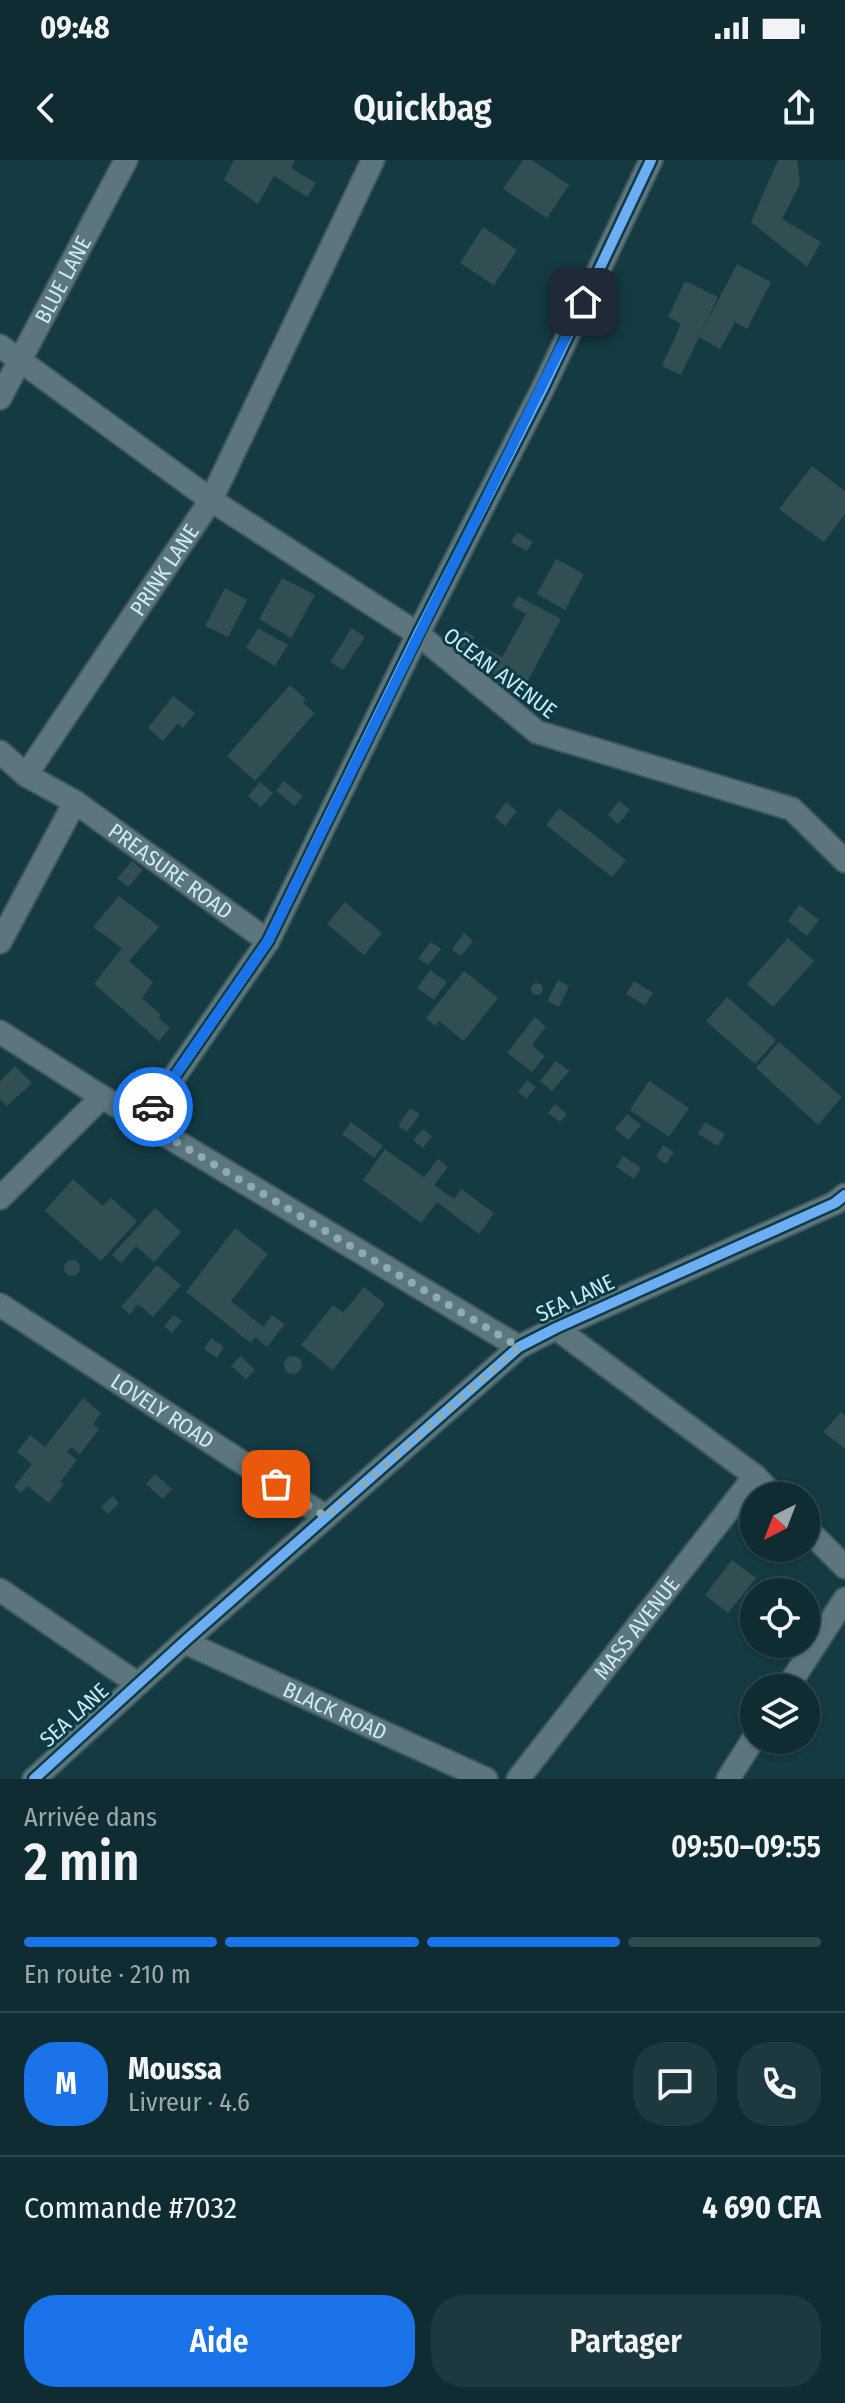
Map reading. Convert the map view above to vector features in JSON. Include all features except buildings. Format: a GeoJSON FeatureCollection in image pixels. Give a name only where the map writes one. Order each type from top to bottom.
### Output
{"type":"FeatureCollection","features":[{"type":"Feature","properties":{"kind":"street","name":"BLUE LANE"},"geometry":{"type":"LineString","coordinates":[[0,398],[126,160]]}},
{"type":"Feature","properties":{"kind":"street","name":"PRINK LANE"},"geometry":{"type":"LineString","coordinates":[[26,775],[211,500],[373,160]]}},
{"type":"Feature","properties":{"kind":"street"},"geometry":{"type":"LineString","coordinates":[[143,1122],[268,941],[543,388],[651,160]]}},
{"type":"Feature","properties":{"kind":"street","name":"OCEAN AVENUE"},"geometry":{"type":"LineString","coordinates":[[0,346],[211,500],[418,634],[537,732],[792,809],[845,861]]}},
{"type":"Feature","properties":{"kind":"street"},"geometry":{"type":"LineString","coordinates":[[0,752],[26,775],[75,802],[0,942]]}},
{"type":"Feature","properties":{"kind":"street","name":"PREASURE ROAD"},"geometry":{"type":"LineString","coordinates":[[75,802],[268,941]]}},
{"type":"Feature","properties":{"kind":"street"},"geometry":{"type":"LineString","coordinates":[[0,1032],[143,1122],[519,1347]]}},
{"type":"Feature","properties":{"kind":"street"},"geometry":{"type":"LineString","coordinates":[[0,1198],[102,1097]]}},
{"type":"Feature","properties":{"kind":"street","name":"SEA LANE"},"geometry":{"type":"LineString","coordinates":[[34,1779],[184,1642],[519,1347],[835,1203],[845,1195]]}},
{"type":"Feature","properties":{"kind":"street","name":"LOVELY ROAD"},"geometry":{"type":"LineString","coordinates":[[0,1305],[326,1517]]}},
{"type":"Feature","properties":{"kind":"street"},"geometry":{"type":"LineString","coordinates":[[556,1328],[761,1482]]}},
{"type":"Feature","properties":{"kind":"street","name":"MASS AVENUE"},"geometry":{"type":"LineString","coordinates":[[518,1779],[755,1476]]}},
{"type":"Feature","properties":{"kind":"street"},"geometry":{"type":"LineString","coordinates":[[820,1542],[845,1567]]}},
{"type":"Feature","properties":{"kind":"street"},"geometry":{"type":"LineString","coordinates":[[0,1590],[138,1684]]}},
{"type":"Feature","properties":{"kind":"street"},"geometry":{"type":"LineString","coordinates":[[796,1674],[845,1599]]}},
{"type":"Feature","properties":{"kind":"street","name":"BLACK ROAD"},"geometry":{"type":"LineString","coordinates":[[184,1642],[486,1779]]}},
{"type":"Feature","properties":{"kind":"street"},"geometry":{"type":"LineString","coordinates":[[728,1779],[744,1754]]}},
{"type":"Feature","properties":{"kind":"cycle path"},"geometry":{"type":"LineString","coordinates":[[143,1122],[268,941],[543,388],[651,160]]}},
{"type":"Feature","properties":{"kind":"cycle path"},"geometry":{"type":"LineString","coordinates":[[34,1779],[184,1642],[519,1347],[835,1203],[845,1195]]}},
{"type":"Feature","properties":{"kind":"way so far"},"geometry":{"type":"LineString","coordinates":[[153,1107],[143,1122],[519,1347],[326,1517],[276,1484]]}},
{"type":"Feature","properties":{"kind":"route"},"geometry":{"type":"LineString","coordinates":[[153,1107],[268,941],[583,302]]}}]}
